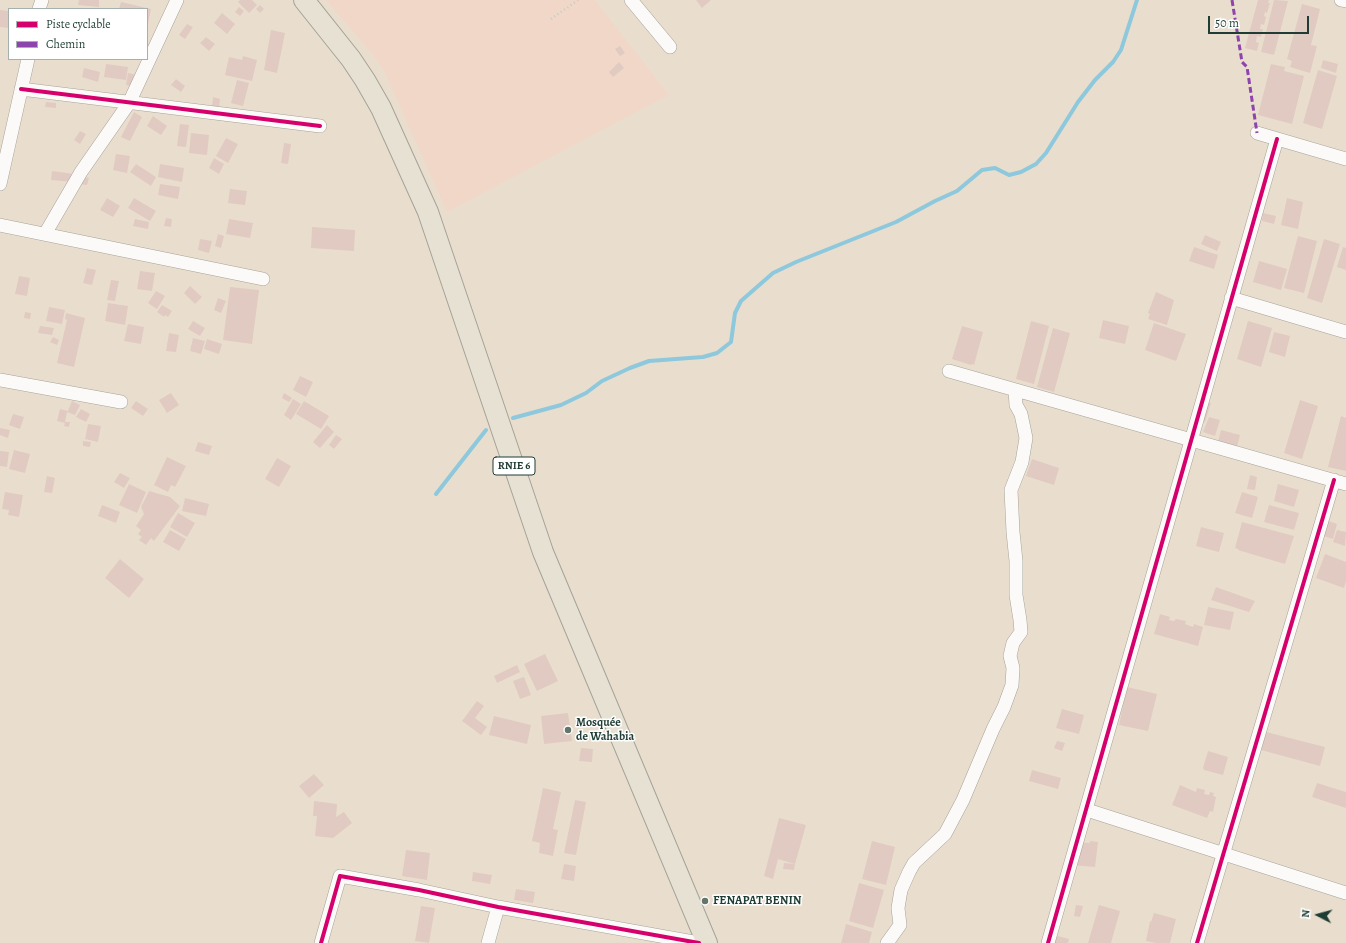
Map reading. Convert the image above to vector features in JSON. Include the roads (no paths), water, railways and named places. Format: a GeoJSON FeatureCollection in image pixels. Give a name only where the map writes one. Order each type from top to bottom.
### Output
{"type":"FeatureCollection","features":[{"type":"Feature","properties":{"kind":"main road","name":"RNIE 6"},"geometry":{"type":"LineString","coordinates":[[304,0],[351,59],[365,80],[381,108],[428,212],[543,552],[707,943]]}},
{"type":"Feature","properties":{"kind":"street"},"geometry":{"type":"LineString","coordinates":[[45,234],[81,172],[129,103],[177,0]]}},
{"type":"Feature","properties":{"kind":"street"},"geometry":{"type":"LineString","coordinates":[[631,0],[670,47]]}},
{"type":"Feature","properties":{"kind":"street"},"geometry":{"type":"LineString","coordinates":[[1341,0],[1346,1]]}},
{"type":"Feature","properties":{"kind":"street"},"geometry":{"type":"LineString","coordinates":[[0,184],[28,60]]}},
{"type":"Feature","properties":{"kind":"street"},"geometry":{"type":"LineString","coordinates":[[21,89],[320,126]]}},
{"type":"Feature","properties":{"kind":"street"},"geometry":{"type":"LineString","coordinates":[[1257,134],[1346,159]]}},
{"type":"Feature","properties":{"kind":"street"},"geometry":{"type":"LineString","coordinates":[[1048,943],[1277,139]]}},
{"type":"Feature","properties":{"kind":"street"},"geometry":{"type":"LineString","coordinates":[[0,225],[263,278]]}},
{"type":"Feature","properties":{"kind":"street"},"geometry":{"type":"LineString","coordinates":[[1231,298],[1346,332]]}},
{"type":"Feature","properties":{"kind":"street"},"geometry":{"type":"LineString","coordinates":[[949,371],[1340,482],[1197,943]]}},
{"type":"Feature","properties":{"kind":"street"},"geometry":{"type":"LineString","coordinates":[[0,380],[121,402]]}},
{"type":"Feature","properties":{"kind":"street"},"geometry":{"type":"LineString","coordinates":[[887,943],[900,925],[898,908],[901,890],[909,872],[914,863],[945,834],[963,800],[1004,707],[1012,685],[1013,668],[1010,656],[1013,643],[1021,632],[1016,595],[1016,561],[1011,490],[1022,462],[1026,438],[1021,414],[1016,405],[1015,390]]}},
{"type":"Feature","properties":{"kind":"street"},"geometry":{"type":"LineString","coordinates":[[1087,810],[1346,893]]}},
{"type":"Feature","properties":{"kind":"street"},"geometry":{"type":"LineString","coordinates":[[322,943],[340,876],[419,890],[498,907],[698,943]]}},
{"type":"Feature","properties":{"kind":"street"},"geometry":{"type":"LineString","coordinates":[[488,943],[498,907]]}},
{"type":"Feature","properties":{"kind":"waterway"},"geometry":{"type":"LineString","coordinates":[[513,418],[561,405],[586,393],[602,381],[649,361],[703,357],[717,353],[731,342],[735,313],[741,301],[773,273],[796,262],[896,222],[957,191],[982,170],[995,168],[1009,175],[1021,172],[1036,164],[1046,153],[1078,102],[1095,80],[1113,62],[1121,50],[1137,0]]}},
{"type":"Feature","properties":{"kind":"waterway"},"geometry":{"type":"LineString","coordinates":[[436,494],[486,430]]}},
{"type":"Feature","properties":{"kind":"place","name":"Mosquée de Wahabia"},"geometry":{"type":"Point","coordinates":[568,730]}},
{"type":"Feature","properties":{"kind":"place","name":"FENAPAT BENIN"},"geometry":{"type":"Point","coordinates":[705,901]}}]}
